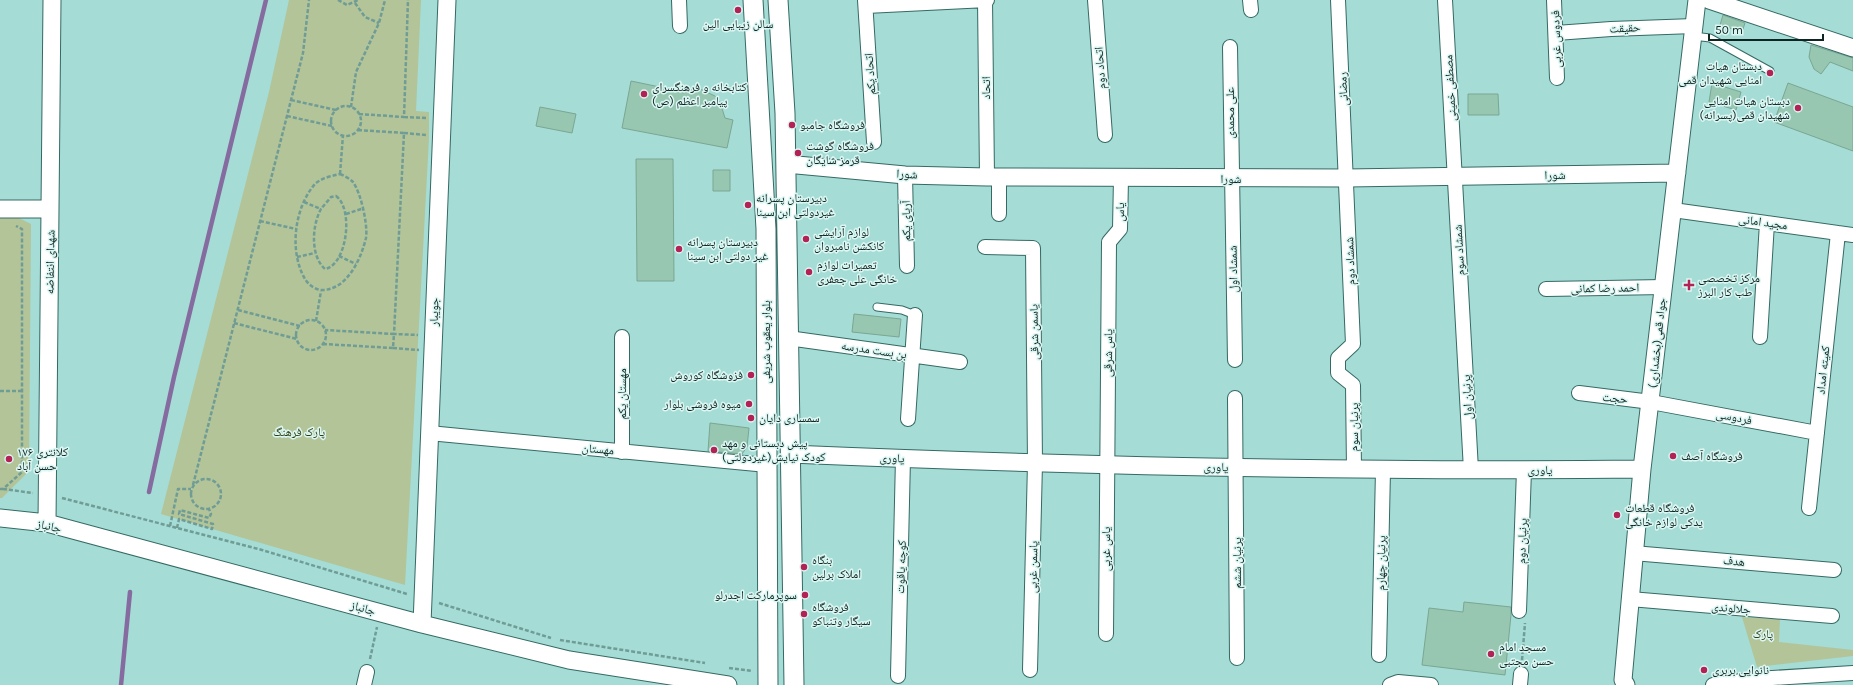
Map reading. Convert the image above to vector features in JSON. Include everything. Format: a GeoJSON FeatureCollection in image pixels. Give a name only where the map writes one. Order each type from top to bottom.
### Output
{"type":"FeatureCollection","features":[{"type":"Feature","properties":{"kind":"main road","name":"بلوار یعقوب شریفی"},"geometry":{"type":"LineString","coordinates":[[753,0],[766,229],[768,679]]}},
{"type":"Feature","properties":{"kind":"main road","name":"بلوار یعقوب شریفی"},"geometry":{"type":"LineString","coordinates":[[778,0],[785,114],[794,685]]}},
{"type":"Feature","properties":{"kind":"main road"},"geometry":{"type":"LineString","coordinates":[[762,162],[786,164]]}},
{"type":"Feature","properties":{"kind":"main road"},"geometry":{"type":"LineString","coordinates":[[767,466],[790,454]]}},
{"type":"Feature","properties":{"kind":"street","name":"شهدای انتفاضه"},"geometry":{"type":"LineString","coordinates":[[46,524],[52,0]]}},
{"type":"Feature","properties":{"kind":"street","name":"جویبار"},"geometry":{"type":"LineString","coordinates":[[422,624],[447,0]]}},
{"type":"Feature","properties":{"kind":"street"},"geometry":{"type":"LineString","coordinates":[[679,0],[680,26]]}},
{"type":"Feature","properties":{"kind":"street","name":"اتحاد یکم"},"geometry":{"type":"LineString","coordinates":[[874,142],[866,3],[986,0]]}},
{"type":"Feature","properties":{"kind":"street","name":"اتحاد"},"geometry":{"type":"LineString","coordinates":[[986,0],[993,177],[999,214]]}},
{"type":"Feature","properties":{"kind":"street","name":"اتحاد دوم"},"geometry":{"type":"LineString","coordinates":[[1095,0],[1104,135]]}},
{"type":"Feature","properties":{"kind":"street","name":"رمضانی"},"geometry":{"type":"LineString","coordinates":[[1338,0],[1347,178]]}},
{"type":"Feature","properties":{"kind":"street","name":"مصطفی خمینی"},"geometry":{"type":"LineString","coordinates":[[1445,0],[1455,177]]}},
{"type":"Feature","properties":{"kind":"street","name":"فردوس غربی"},"geometry":{"type":"LineString","coordinates":[[1554,0],[1557,78]]}},
{"type":"Feature","properties":{"kind":"street","name":"جواد قمی(بخشداری)"},"geometry":{"type":"LineString","coordinates":[[1626,685],[1624,680],[1633,553],[1697,0]]}},
{"type":"Feature","properties":{"kind":"street"},"geometry":{"type":"LineString","coordinates":[[1709,0],[1853,48]]}},
{"type":"Feature","properties":{"kind":"street","name":"حقیقت"},"geometry":{"type":"LineString","coordinates":[[1556,33],[1611,29],[1694,31]]}},
{"type":"Feature","properties":{"kind":"street","name":"علی محمدی"},"geometry":{"type":"LineString","coordinates":[[1230,47],[1231,179]]}},
{"type":"Feature","properties":{"kind":"street","name":"شورا"},"geometry":{"type":"LineString","coordinates":[[786,164],[906,175],[993,177],[1231,179],[1455,177],[1677,172]]}},
{"type":"Feature","properties":{"kind":"street","name":"آریای یکم"},"geometry":{"type":"LineString","coordinates":[[906,175],[907,266]]}},
{"type":"Feature","properties":{"kind":"street","name":"شمشاد سوم"},"geometry":{"type":"LineString","coordinates":[[1455,177],[1463,323]]}},
{"type":"Feature","properties":{"kind":"street","name":"یاس"},"geometry":{"type":"LineString","coordinates":[[1109,242],[1120,229],[1121,178]]}},
{"type":"Feature","properties":{"kind":"street","name":"شمشاد دوم"},"geometry":{"type":"LineString","coordinates":[[1347,178],[1353,344],[1338,358],[1338,373],[1354,385]]}},
{"type":"Feature","properties":{"kind":"street","name":"شمشاد اول"},"geometry":{"type":"LineString","coordinates":[[1231,179],[1235,360]]}},
{"type":"Feature","properties":{"kind":"street"},"geometry":{"type":"LineString","coordinates":[[0,209],[50,209]]}},
{"type":"Feature","properties":{"kind":"street","name":"مجید امانی"},"geometry":{"type":"LineString","coordinates":[[1673,210],[1853,235]]}},
{"type":"Feature","properties":{"kind":"street"},"geometry":{"type":"LineString","coordinates":[[1760,337],[1767,223]]}},
{"type":"Feature","properties":{"kind":"street","name":"کمیته امداد"},"geometry":{"type":"LineString","coordinates":[[1809,508],[1838,233]]}},
{"type":"Feature","properties":{"kind":"street","name":"یاس شرقی"},"geometry":{"type":"LineString","coordinates":[[1106,465],[1109,242]]}},
{"type":"Feature","properties":{"kind":"street","name":"یاسمن شرقی"},"geometry":{"type":"LineString","coordinates":[[985,247],[1033,248],[1035,463]]}},
{"type":"Feature","properties":{"kind":"street","name":"احمد رضا کمانی"},"geometry":{"type":"LineString","coordinates":[[1546,289],[1664,287]]}},
{"type":"Feature","properties":{"kind":"street"},"geometry":{"type":"LineString","coordinates":[[908,420],[915,315]]}},
{"type":"Feature","properties":{"kind":"street","name":"پرنیان اول"},"geometry":{"type":"LineString","coordinates":[[1463,323],[1471,470]]}},
{"type":"Feature","properties":{"kind":"street","name":"مهستان یکم"},"geometry":{"type":"LineString","coordinates":[[622,337],[622,452]]}},
{"type":"Feature","properties":{"kind":"street","name":"بن بست مدرسه"},"geometry":{"type":"LineString","coordinates":[[788,338],[960,362]]}},
{"type":"Feature","properties":{"kind":"street","name":"پرنیان سوم"},"geometry":{"type":"LineString","coordinates":[[1354,385],[1354,470]]}},
{"type":"Feature","properties":{"kind":"street","name":"حجت"},"geometry":{"type":"LineString","coordinates":[[1579,394],[1651,402]]}},
{"type":"Feature","properties":{"kind":"street","name":"پرنیان ششم"},"geometry":{"type":"LineString","coordinates":[[1236,398],[1237,658]]}},
{"type":"Feature","properties":{"kind":"street","name":"فردوسی"},"geometry":{"type":"LineString","coordinates":[[1651,402],[1817,433]]}},
{"type":"Feature","properties":{"kind":"street","name":"مهستان"},"geometry":{"type":"LineString","coordinates":[[429,433],[767,466]]}},
{"type":"Feature","properties":{"kind":"street","name":"یاوری"},"geometry":{"type":"LineString","coordinates":[[790,454],[1035,463],[1236,468],[1354,470],[1642,469]]}},
{"type":"Feature","properties":{"kind":"street","name":"کوچه یاقوت"},"geometry":{"type":"LineString","coordinates":[[898,676],[904,458]]}},
{"type":"Feature","properties":{"kind":"street","name":"یاسمن غربی"},"geometry":{"type":"LineString","coordinates":[[1030,670],[1035,463]]}},
{"type":"Feature","properties":{"kind":"street","name":"یاس غربی"},"geometry":{"type":"LineString","coordinates":[[1106,465],[1106,634]]}},
{"type":"Feature","properties":{"kind":"street","name":"پرنیان چهارم"},"geometry":{"type":"LineString","coordinates":[[1379,655],[1384,470]]}},
{"type":"Feature","properties":{"kind":"street","name":"پرنیان دوم"},"geometry":{"type":"LineString","coordinates":[[1519,611],[1524,470]]}},
{"type":"Feature","properties":{"kind":"street","name":"جانباز"},"geometry":{"type":"LineString","coordinates":[[0,518],[46,524],[422,624],[569,660],[707,683],[728,685]]}},
{"type":"Feature","properties":{"kind":"street","name":"هدف"},"geometry":{"type":"LineString","coordinates":[[1633,553],[1834,570]]}},
{"type":"Feature","properties":{"kind":"street","name":"جلالوندی"},"geometry":{"type":"LineString","coordinates":[[1630,599],[1832,616]]}},
{"type":"Feature","properties":{"kind":"street"},"geometry":{"type":"LineString","coordinates":[[1713,685],[1756,679],[1853,673]]}},
{"type":"Feature","properties":{"kind":"street"},"geometry":{"type":"LineString","coordinates":[[1390,685],[1398,682],[1431,685]]}},
{"type":"Feature","properties":{"kind":"lane"},"geometry":{"type":"LineString","coordinates":[[1694,31],[1710,38],[1770,71]]}},
{"type":"Feature","properties":{"kind":"lane"},"geometry":{"type":"LineString","coordinates":[[877,307],[902,310],[915,315]]}},
{"type":"Feature","properties":{"kind":"path"},"geometry":{"type":"LineString","coordinates":[[193,485],[201,479],[211,479],[219,485],[221,490],[220,500],[214,507],[204,509],[195,504],[191,495],[191,490],[303,53],[309,0]]}},
{"type":"Feature","properties":{"kind":"path"},"geometry":{"type":"LineString","coordinates":[[338,0],[347,5],[355,3],[358,0]]}},
{"type":"Feature","properties":{"kind":"path"},"geometry":{"type":"LineString","coordinates":[[351,107],[356,72],[379,23],[385,0]]}},
{"type":"Feature","properties":{"kind":"path"},"geometry":{"type":"LineString","coordinates":[[404,117],[408,0]]}},
{"type":"Feature","properties":{"kind":"path"},"geometry":{"type":"LineString","coordinates":[[355,3],[365,17],[379,23]]}},
{"type":"Feature","properties":{"kind":"path"},"geometry":{"type":"LineString","coordinates":[[291,100],[336,110]]}},
{"type":"Feature","properties":{"kind":"path"},"geometry":{"type":"LineString","coordinates":[[343,106],[351,107],[359,114],[361,122],[358,130],[351,135],[343,135],[336,132],[332,126],[332,117],[336,110],[343,106]]}},
{"type":"Feature","properties":{"kind":"path"},"geometry":{"type":"LineString","coordinates":[[359,114],[436,119]]}},
{"type":"Feature","properties":{"kind":"path"},"geometry":{"type":"LineString","coordinates":[[287,116],[332,126]]}},
{"type":"Feature","properties":{"kind":"path"},"geometry":{"type":"LineString","coordinates":[[358,130],[427,135]]}},
{"type":"Feature","properties":{"kind":"path"},"geometry":{"type":"LineString","coordinates":[[393,348],[404,133]]}},
{"type":"Feature","properties":{"kind":"path"},"geometry":{"type":"LineString","coordinates":[[340,174],[343,135]]}},
{"type":"Feature","properties":{"kind":"path"},"geometry":{"type":"LineString","coordinates":[[340,174],[353,183],[364,208],[366,237],[356,264],[347,278],[335,288],[321,291],[309,284],[300,271],[297,257],[296,229],[304,202],[316,184],[326,178],[340,174]]}},
{"type":"Feature","properties":{"kind":"path"},"geometry":{"type":"LineString","coordinates":[[336,196],[340,199],[346,214],[346,235],[339,256],[329,268],[324,269],[315,253],[314,235],[321,209],[331,197],[336,196]]}},
{"type":"Feature","properties":{"kind":"path"},"geometry":{"type":"LineString","coordinates":[[304,202],[321,209]]}},
{"type":"Feature","properties":{"kind":"path"},"geometry":{"type":"LineString","coordinates":[[346,214],[364,208]]}},
{"type":"Feature","properties":{"kind":"path"},"geometry":{"type":"LineString","coordinates":[[260,221],[296,229]]}},
{"type":"Feature","properties":{"kind":"path"},"geometry":{"type":"LineString","coordinates":[[2,489],[22,472],[22,229],[12,224]]}},
{"type":"Feature","properties":{"kind":"path"},"geometry":{"type":"LineString","coordinates":[[297,257],[315,253]]}},
{"type":"Feature","properties":{"kind":"path"},"geometry":{"type":"LineString","coordinates":[[339,256],[356,264]]}},
{"type":"Feature","properties":{"kind":"path"},"geometry":{"type":"LineString","coordinates":[[316,321],[321,291]]}},
{"type":"Feature","properties":{"kind":"path"},"geometry":{"type":"LineString","coordinates":[[238,310],[300,326]]}},
{"type":"Feature","properties":{"kind":"path"},"geometry":{"type":"LineString","coordinates":[[307,321],[316,321],[325,330],[326,335],[323,344],[320,347],[311,350],[302,347],[296,334],[300,326],[307,321]]}},
{"type":"Feature","properties":{"kind":"path"},"geometry":{"type":"LineString","coordinates":[[234,323],[297,339]]}},
{"type":"Feature","properties":{"kind":"path"},"geometry":{"type":"LineString","coordinates":[[325,330],[424,335]]}},
{"type":"Feature","properties":{"kind":"path"},"geometry":{"type":"LineString","coordinates":[[323,344],[423,350]]}},
{"type":"Feature","properties":{"kind":"path"},"geometry":{"type":"LineString","coordinates":[[0,391],[22,391]]}},
{"type":"Feature","properties":{"kind":"path"},"geometry":{"type":"LineString","coordinates":[[2,489],[47,494],[262,550],[556,639],[706,664]]}},
{"type":"Feature","properties":{"kind":"path"},"geometry":{"type":"LineString","coordinates":[[170,526],[178,489],[191,490]]}},
{"type":"Feature","properties":{"kind":"path"},"geometry":{"type":"LineString","coordinates":[[177,528],[180,519],[212,529],[213,524],[179,514],[180,510],[209,518],[211,514],[209,509]]}},
{"type":"Feature","properties":{"kind":"path"},"geometry":{"type":"LineString","coordinates":[[1519,611],[1525,619],[1520,679]]}},
{"type":"Feature","properties":{"kind":"path"},"geometry":{"type":"LineString","coordinates":[[366,678],[380,612]]}},
{"type":"Feature","properties":{"kind":"path"},"geometry":{"type":"LineString","coordinates":[[721,666],[768,679]]}},
{"type":"Feature","properties":{"kind":"green space","name":"پارک فرهنگ"},"geometry":{"type":"Polygon","coordinates":[[[289,0],[421,0],[416,111],[429,112],[429,138],[405,585],[161,514],[269,92],[289,0]]]}},
{"type":"Feature","properties":{"kind":"green space"},"geometry":{"type":"Polygon","coordinates":[[[0,218],[19,218],[31,224],[29,471],[2,498],[0,498],[0,218]]]}},
{"type":"Feature","properties":{"kind":"green space","name":"پارک"},"geometry":{"type":"Polygon","coordinates":[[[1742,617],[1780,619],[1779,642],[1853,650],[1853,656],[1757,667],[1742,617]]]}},
{"type":"Feature","properties":{"kind":"building"},"geometry":{"type":"Polygon","coordinates":[[[1723,15],[1745,23],[1742,32],[1720,25],[1723,15]]]}},
{"type":"Feature","properties":{"kind":"building"},"geometry":{"type":"Polygon","coordinates":[[[1811,45],[1853,58],[1853,71],[1830,62],[1821,74],[1814,69],[1809,57],[1811,45]]]}},
{"type":"Feature","properties":{"kind":"building"},"geometry":{"type":"Polygon","coordinates":[[[631,81],[683,93],[700,89],[715,96],[720,102],[725,118],[733,120],[727,148],[622,128],[631,81]]]}},
{"type":"Feature","properties":{"kind":"building"},"geometry":{"type":"Polygon","coordinates":[[[1712,83],[1741,92],[1736,110],[1709,102],[1712,83]]]}},
{"type":"Feature","properties":{"kind":"building"},"geometry":{"type":"Polygon","coordinates":[[[1788,83],[1853,107],[1853,151],[1774,122],[1788,83]]]}},
{"type":"Feature","properties":{"kind":"building"},"geometry":{"type":"Polygon","coordinates":[[[1468,94],[1498,94],[1499,115],[1468,115],[1468,94]]]}},
{"type":"Feature","properties":{"kind":"building"},"geometry":{"type":"Polygon","coordinates":[[[540,107],[576,114],[572,133],[536,126],[540,107]]]}},
{"type":"Feature","properties":{"kind":"building","name":"دبیرستان پسرانه غیر دولتی ابن سینا"},"geometry":{"type":"Polygon","coordinates":[[[636,159],[673,159],[674,281],[637,281],[636,159]]]}},
{"type":"Feature","properties":{"kind":"building"},"geometry":{"type":"Polygon","coordinates":[[[713,170],[730,170],[730,191],[713,191],[713,170]]]}},
{"type":"Feature","properties":{"kind":"building"},"geometry":{"type":"Polygon","coordinates":[[[854,314],[901,319],[899,337],[852,332],[854,314]]]}},
{"type":"Feature","properties":{"kind":"building"},"geometry":{"type":"Polygon","coordinates":[[[710,423],[749,428],[747,447],[742,454],[708,451],[710,423]]]}},
{"type":"Feature","properties":{"kind":"building","name":"مسجد امام حسن مجتبی"},"geometry":{"type":"Polygon","coordinates":[[[1464,602],[1511,607],[1505,675],[1422,665],[1429,608],[1463,612],[1464,602]]]}},
{"type":"Feature","properties":{"kind":"waterway"},"geometry":{"type":"LineString","coordinates":[[149,492],[174,377],[266,0]]}},
{"type":"Feature","properties":{"kind":"waterway"},"geometry":{"type":"LineString","coordinates":[[121,685],[130,592]]}},
{"type":"Feature","properties":{"kind":"place","name":"سالن زیبایی الین"},"geometry":{"type":"Point","coordinates":[738,10]}},
{"type":"Feature","properties":{"kind":"place","name":"دبستان هیات امنایی شهیدان قمی"},"geometry":{"type":"Point","coordinates":[1770,73]}},
{"type":"Feature","properties":{"kind":"place","name":"کتابخانه و فرهنگسرای پیامبر اعظم (ص)"},"geometry":{"type":"Point","coordinates":[644,94]}},
{"type":"Feature","properties":{"kind":"place","name":"دبستان هیات امنایی شهیدان قمی(پسرانه)"},"geometry":{"type":"Point","coordinates":[1798,108]}},
{"type":"Feature","properties":{"kind":"place","name":"فروشگاه جامبو"},"geometry":{"type":"Point","coordinates":[792,125]}},
{"type":"Feature","properties":{"kind":"place","name":"فروشگاه گوشت قرمز شایگان"},"geometry":{"type":"Point","coordinates":[798,153]}},
{"type":"Feature","properties":{"kind":"place","name":"دبیرستان پسرانه غیردولتی ابن سینا"},"geometry":{"type":"Point","coordinates":[748,205]}},
{"type":"Feature","properties":{"kind":"place","name":"لوازم آرایشی کانکشن نامبروان"},"geometry":{"type":"Point","coordinates":[806,239]}},
{"type":"Feature","properties":{"kind":"place","name":"دبیرستان پسرانه غیر دولتی ابن سینا"},"geometry":{"type":"Point","coordinates":[679,249]}},
{"type":"Feature","properties":{"kind":"place","name":"تعمیرات لوازم خانگی علی جعفری"},"geometry":{"type":"Point","coordinates":[809,272]}},
{"type":"Feature","properties":{"kind":"place","name":"مرکز تخصصی طب کار البرز"},"geometry":{"type":"Point","coordinates":[1689,285]}},
{"type":"Feature","properties":{"kind":"place","name":"فزوشگاه کوروش"},"geometry":{"type":"Point","coordinates":[751,375]}},
{"type":"Feature","properties":{"kind":"place","name":"میوه فروشی بلوار"},"geometry":{"type":"Point","coordinates":[749,404]}},
{"type":"Feature","properties":{"kind":"place","name":"سمساری دایان"},"geometry":{"type":"Point","coordinates":[751,418]}},
{"type":"Feature","properties":{"kind":"place","name":"پیش دبستانی و مهد کودک نیایش(غیردولتی)"},"geometry":{"type":"Point","coordinates":[714,450]}},
{"type":"Feature","properties":{"kind":"place","name":"فروشگاه آصف"},"geometry":{"type":"Point","coordinates":[1673,456]}},
{"type":"Feature","properties":{"kind":"place","name":"کلانتری ۱۷۶ حسن آباد"},"geometry":{"type":"Point","coordinates":[9,459]}},
{"type":"Feature","properties":{"kind":"place","name":"فروشگاه قطعات یدکی لوازم خانگی"},"geometry":{"type":"Point","coordinates":[1617,515]}},
{"type":"Feature","properties":{"kind":"place","name":"بنگاه املاک برلین"},"geometry":{"type":"Point","coordinates":[804,567]}},
{"type":"Feature","properties":{"kind":"place","name":"سوپرمارکت اجدرلو"},"geometry":{"type":"Point","coordinates":[805,595]}},
{"type":"Feature","properties":{"kind":"place","name":"فروشگاه سیگار وتنباکو"},"geometry":{"type":"Point","coordinates":[804,614]}},
{"type":"Feature","properties":{"kind":"place","name":"مسجد امام حسن مجتبی"},"geometry":{"type":"Point","coordinates":[1491,654]}},
{"type":"Feature","properties":{"kind":"place","name":"نانوایی بربری"},"geometry":{"type":"Point","coordinates":[1704,670]}}]}
